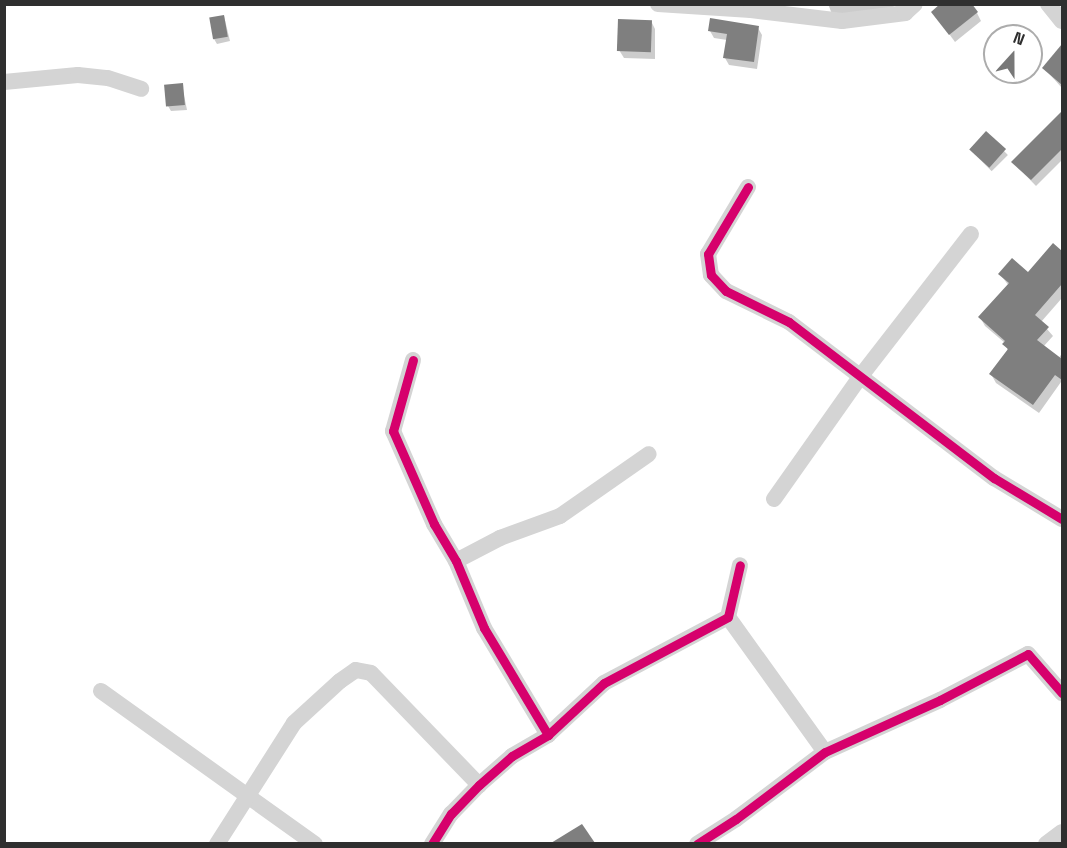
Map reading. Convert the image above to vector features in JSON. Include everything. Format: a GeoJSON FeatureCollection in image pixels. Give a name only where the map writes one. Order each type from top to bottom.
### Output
{"type":"FeatureCollection","features":[{"type":"Feature","properties":{"kind":"street"},"geometry":{"type":"LineString","coordinates":[[658,4],[753,7],[842,21],[905,13],[915,4]]}},
{"type":"Feature","properties":{"kind":"street"},"geometry":{"type":"LineString","coordinates":[[1048,4],[1062,21]]}},
{"type":"Feature","properties":{"kind":"street"},"geometry":{"type":"LineString","coordinates":[[4,81],[78,75],[108,78],[141,89]]}},
{"type":"Feature","properties":{"kind":"street"},"geometry":{"type":"LineString","coordinates":[[748,187],[708,254],[711,275],[726,291],[789,322],[994,477],[1062,519]]}},
{"type":"Feature","properties":{"kind":"street"},"geometry":{"type":"LineString","coordinates":[[774,499],[860,377],[971,234]]}},
{"type":"Feature","properties":{"kind":"street"},"geometry":{"type":"LineString","coordinates":[[412,360],[393,431],[434,524],[456,561],[484,628],[548,735]]}},
{"type":"Feature","properties":{"kind":"street"},"geometry":{"type":"LineString","coordinates":[[456,561],[500,538],[560,516],[649,454]]}},
{"type":"Feature","properties":{"kind":"street"},"geometry":{"type":"LineString","coordinates":[[740,565],[728,617],[825,752]]}},
{"type":"Feature","properties":{"kind":"street"},"geometry":{"type":"LineString","coordinates":[[432,843],[451,814],[479,785],[512,756],[548,735],[604,683],[728,617]]}},
{"type":"Feature","properties":{"kind":"street"},"geometry":{"type":"LineString","coordinates":[[698,843],[736,819],[825,752],[940,700],[1028,654],[1062,693]]}},
{"type":"Feature","properties":{"kind":"street"},"geometry":{"type":"LineString","coordinates":[[217,843],[294,723],[340,681],[356,670],[371,673],[479,785]]}},
{"type":"Feature","properties":{"kind":"street"},"geometry":{"type":"LineString","coordinates":[[101,691],[315,843]]}},
{"type":"Feature","properties":{"kind":"street"},"geometry":{"type":"LineString","coordinates":[[1046,843],[1062,832]]}},
{"type":"Feature","properties":{"kind":"building"},"geometry":{"type":"Polygon","coordinates":[[[940,4],[972,4],[978,12],[949,35],[931,12],[940,4]]]}},
{"type":"Feature","properties":{"kind":"building"},"geometry":{"type":"Polygon","coordinates":[[[224,15],[228,37],[213,39],[209,18],[224,15]]]}},
{"type":"Feature","properties":{"kind":"building"},"geometry":{"type":"Polygon","coordinates":[[[710,18],[759,26],[754,62],[723,58],[727,34],[708,31],[710,18]]]}},
{"type":"Feature","properties":{"kind":"building"},"geometry":{"type":"Polygon","coordinates":[[[618,19],[652,20],[651,52],[617,51],[618,19]]]}},
{"type":"Feature","properties":{"kind":"building"},"geometry":{"type":"Polygon","coordinates":[[[1062,44],[1062,85],[1043,67],[1062,44]]]}},
{"type":"Feature","properties":{"kind":"building"},"geometry":{"type":"Polygon","coordinates":[[[183,83],[185,105],[166,107],[164,85],[183,83]]]}},
{"type":"Feature","properties":{"kind":"building"},"geometry":{"type":"Polygon","coordinates":[[[1062,111],[1062,149],[1031,180],[1011,162],[1062,111]]]}},
{"type":"Feature","properties":{"kind":"building"},"geometry":{"type":"Polygon","coordinates":[[[986,131],[1006,149],[989,168],[969,150],[986,131]]]}},
{"type":"Feature","properties":{"kind":"building"},"geometry":{"type":"Polygon","coordinates":[[[1053,243],[1062,251],[1062,284],[1035,315],[1049,327],[1037,340],[1062,359],[1062,380],[1055,375],[1033,405],[989,374],[1008,349],[1002,344],[1005,341],[978,317],[1009,283],[998,274],[1012,258],[1028,272],[1053,243]]]}},
{"type":"Feature","properties":{"kind":"building"},"geometry":{"type":"Polygon","coordinates":[[[582,824],[595,843],[551,843],[582,824]]]}},
{"type":"Feature","properties":{"kind":"cycle path"},"geometry":{"type":"LineString","coordinates":[[748,187],[708,254],[711,275],[726,291],[789,322],[994,478],[1062,519]]}},
{"type":"Feature","properties":{"kind":"cycle path"},"geometry":{"type":"LineString","coordinates":[[413,360],[393,431],[434,524],[456,561],[484,628],[548,735]]}},
{"type":"Feature","properties":{"kind":"cycle path"},"geometry":{"type":"LineString","coordinates":[[432,844],[451,814],[479,785],[512,756],[548,735],[604,683],[728,617],[740,565]]}},
{"type":"Feature","properties":{"kind":"cycle path"},"geometry":{"type":"LineString","coordinates":[[697,844],[736,819],[825,752],[940,700],[1028,654],[1062,693]]}}]}
